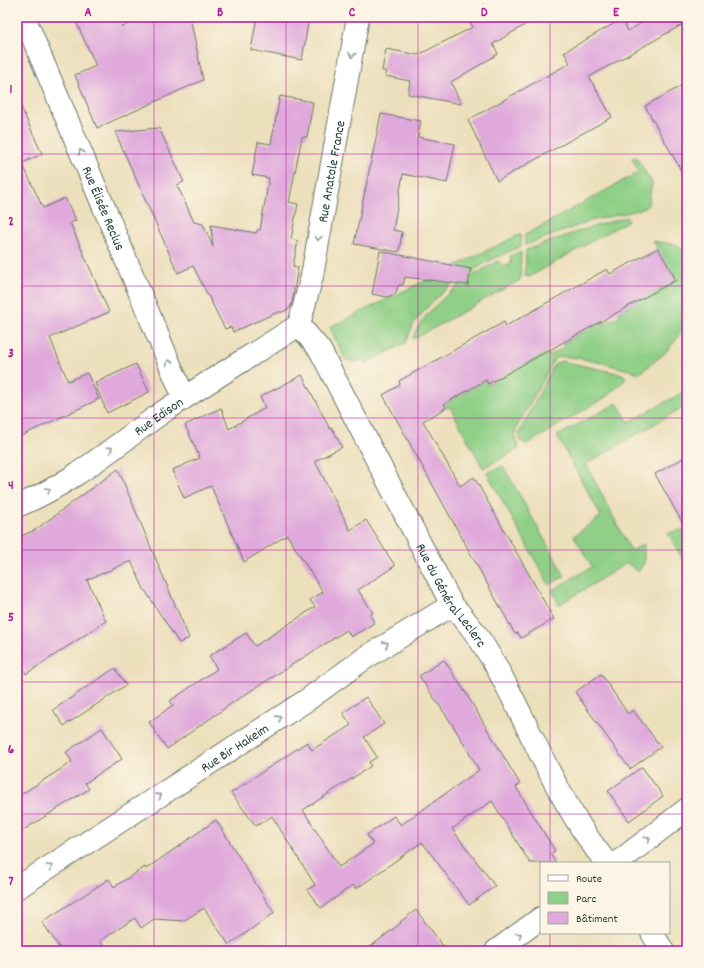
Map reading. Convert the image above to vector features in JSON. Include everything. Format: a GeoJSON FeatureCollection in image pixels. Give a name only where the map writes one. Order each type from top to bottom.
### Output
{"type":"FeatureCollection","features":[{"type":"Feature","properties":{"kind":"street","name":"Rue Élisée Reclus"},"geometry":{"type":"LineString","coordinates":[[24,17],[184,398]]}},
{"type":"Feature","properties":{"kind":"street","name":"Rue Anatole France"},"geometry":{"type":"LineString","coordinates":[[299,325],[312,276],[361,19]]}},
{"type":"Feature","properties":{"kind":"street","name":"Rue Edison"},"geometry":{"type":"LineString","coordinates":[[17,506],[32,500],[78,472],[184,398],[299,325]]}},
{"type":"Feature","properties":{"kind":"street","name":"Rue du Général Leclerc"},"geometry":{"type":"LineString","coordinates":[[299,325],[320,350],[452,605],[463,616],[502,675],[563,795],[597,851],[606,862]]}},
{"type":"Feature","properties":{"kind":"street","name":"Rue Bir Hakeim"},"geometry":{"type":"LineString","coordinates":[[17,888],[307,700],[365,658],[452,605]]}},
{"type":"Feature","properties":{"kind":"street"},"geometry":{"type":"LineString","coordinates":[[618,862],[687,809]]}},
{"type":"Feature","properties":{"kind":"street"},"geometry":{"type":"LineString","coordinates":[[496,951],[540,919]]}},
{"type":"Feature","properties":{"kind":"street"},"geometry":{"type":"LineString","coordinates":[[653,934],[663,951]]}},
{"type":"Feature","properties":{"kind":"green space"},"geometry":{"type":"Polygon","coordinates":[[[636,157],[652,183],[648,205],[643,209],[594,220],[525,245],[525,235],[639,172],[632,158],[636,157]]]}},
{"type":"Feature","properties":{"kind":"green space"},"geometry":{"type":"Polygon","coordinates":[[[626,217],[628,221],[529,277],[525,276],[526,250],[582,230],[626,217]]]}},
{"type":"Feature","properties":{"kind":"green space"},"geometry":{"type":"Polygon","coordinates":[[[521,234],[521,246],[485,263],[451,285],[430,304],[414,323],[406,343],[365,364],[364,360],[353,362],[345,359],[330,327],[521,234]]]}},
{"type":"Feature","properties":{"kind":"green space"},"geometry":{"type":"Polygon","coordinates":[[[653,241],[677,245],[687,254],[687,320],[676,340],[665,353],[640,373],[583,359],[571,357],[555,358],[516,429],[514,435],[519,449],[483,468],[450,407],[446,408],[444,404],[486,380],[488,384],[504,375],[523,360],[525,364],[547,353],[549,356],[564,347],[562,344],[602,321],[604,324],[620,316],[619,312],[676,280],[653,241]]]}},
{"type":"Feature","properties":{"kind":"green space"},"geometry":{"type":"Polygon","coordinates":[[[521,252],[520,280],[414,339],[413,337],[419,325],[428,314],[438,303],[462,283],[498,261],[502,266],[509,266],[511,260],[510,256],[521,252]]]}},
{"type":"Feature","properties":{"kind":"green space"},"geometry":{"type":"Polygon","coordinates":[[[561,361],[622,374],[625,376],[625,380],[606,397],[527,444],[520,441],[519,433],[554,365],[561,361]]]}},
{"type":"Feature","properties":{"kind":"green space"},"geometry":{"type":"Polygon","coordinates":[[[687,390],[687,405],[586,464],[631,551],[644,544],[644,563],[638,572],[627,563],[559,605],[552,590],[592,567],[574,536],[601,516],[557,436],[617,403],[629,422],[687,390]]]}},
{"type":"Feature","properties":{"kind":"green space"},"geometry":{"type":"Polygon","coordinates":[[[503,466],[565,576],[549,585],[487,473],[503,466]]]}},
{"type":"Feature","properties":{"kind":"green space"},"geometry":{"type":"Polygon","coordinates":[[[687,529],[687,567],[668,533],[687,529]]]}},
{"type":"Feature","properties":{"kind":"building"},"geometry":{"type":"Polygon","coordinates":[[[74,17],[118,17],[122,27],[144,17],[190,17],[203,80],[97,128],[75,75],[96,66],[74,17]]]}},
{"type":"Feature","properties":{"kind":"building"},"geometry":{"type":"Polygon","coordinates":[[[257,17],[309,17],[302,60],[251,50],[257,17]]]}},
{"type":"Feature","properties":{"kind":"building"},"geometry":{"type":"Polygon","coordinates":[[[467,17],[538,17],[493,44],[498,54],[451,82],[461,104],[408,94],[410,81],[385,76],[386,71],[382,71],[386,49],[418,55],[473,27],[467,17]]]}},
{"type":"Feature","properties":{"kind":"building"},"geometry":{"type":"Polygon","coordinates":[[[652,17],[687,17],[687,22],[589,77],[612,117],[497,181],[468,120],[570,63],[564,52],[622,19],[628,31],[652,17]]]}},
{"type":"Feature","properties":{"kind":"building"},"geometry":{"type":"Polygon","coordinates":[[[681,86],[687,98],[687,181],[645,106],[681,86]]]}},
{"type":"Feature","properties":{"kind":"building"},"geometry":{"type":"Polygon","coordinates":[[[280,96],[313,102],[307,137],[302,137],[289,202],[298,204],[291,239],[298,241],[293,266],[298,267],[292,303],[290,308],[283,312],[278,312],[233,332],[231,327],[225,329],[193,266],[178,273],[115,132],[159,128],[184,182],[177,185],[194,222],[203,224],[213,247],[211,225],[256,233],[257,230],[260,230],[269,178],[252,175],[258,142],[271,144],[280,96]]]}},
{"type":"Feature","properties":{"kind":"building"},"geometry":{"type":"Polygon","coordinates":[[[17,98],[42,154],[22,163],[43,208],[65,198],[76,221],[70,223],[109,312],[50,338],[68,381],[87,373],[99,399],[17,438],[17,98]]]}},
{"type":"Feature","properties":{"kind":"building"},"geometry":{"type":"Polygon","coordinates":[[[381,114],[421,121],[418,137],[455,144],[447,183],[403,174],[393,230],[402,232],[399,252],[354,244],[381,114]]]}},
{"type":"Feature","properties":{"kind":"building"},"geometry":{"type":"Polygon","coordinates":[[[658,248],[676,280],[488,384],[486,380],[444,404],[446,408],[423,421],[460,486],[474,477],[554,619],[521,638],[518,633],[515,634],[383,395],[400,385],[399,381],[504,322],[506,326],[607,269],[610,274],[658,248]]]}},
{"type":"Feature","properties":{"kind":"building"},"geometry":{"type":"Polygon","coordinates":[[[380,251],[471,269],[468,285],[405,277],[403,285],[399,285],[395,294],[387,297],[372,294],[380,251]]]}},
{"type":"Feature","properties":{"kind":"building"},"geometry":{"type":"Polygon","coordinates":[[[136,364],[149,392],[107,413],[95,383],[136,364]]]}},
{"type":"Feature","properties":{"kind":"building"},"geometry":{"type":"Polygon","coordinates":[[[302,375],[330,429],[332,428],[342,447],[315,461],[350,530],[366,520],[395,566],[358,590],[373,613],[370,615],[374,623],[351,637],[347,630],[238,699],[167,749],[149,722],[173,705],[170,701],[217,669],[209,656],[246,633],[255,646],[315,607],[310,600],[323,592],[287,535],[244,562],[211,486],[184,498],[172,470],[200,458],[185,425],[221,408],[229,429],[265,408],[260,397],[302,375]]]}},
{"type":"Feature","properties":{"kind":"building"},"geometry":{"type":"Polygon","coordinates":[[[687,456],[687,531],[655,474],[687,456]]]}},
{"type":"Feature","properties":{"kind":"building"},"geometry":{"type":"Polygon","coordinates":[[[118,469],[189,638],[179,643],[144,589],[131,561],[87,580],[106,621],[26,674],[17,652],[17,538],[35,530],[118,469]]]}},
{"type":"Feature","properties":{"kind":"building"},"geometry":{"type":"Polygon","coordinates":[[[444,660],[464,690],[520,784],[516,787],[555,851],[550,854],[555,862],[530,863],[492,801],[452,829],[495,886],[469,905],[422,842],[356,889],[353,885],[321,908],[307,890],[315,885],[272,816],[256,826],[231,793],[307,742],[312,750],[351,725],[343,713],[366,697],[384,724],[364,737],[377,757],[369,762],[371,766],[303,810],[339,867],[373,844],[367,835],[394,816],[401,825],[479,770],[454,727],[419,676],[444,660]]]}},
{"type":"Feature","properties":{"kind":"building"},"geometry":{"type":"Polygon","coordinates":[[[115,668],[126,685],[64,726],[53,710],[115,668]]]}},
{"type":"Feature","properties":{"kind":"building"},"geometry":{"type":"Polygon","coordinates":[[[601,674],[628,714],[633,710],[661,747],[630,769],[575,692],[601,674]]]}},
{"type":"Feature","properties":{"kind":"building"},"geometry":{"type":"Polygon","coordinates":[[[102,728],[122,759],[85,783],[89,789],[17,834],[17,797],[72,762],[66,752],[102,728]]]}},
{"type":"Feature","properties":{"kind":"building"},"geometry":{"type":"Polygon","coordinates":[[[642,767],[663,796],[629,821],[608,791],[642,767]]]}},
{"type":"Feature","properties":{"kind":"building"},"geometry":{"type":"Polygon","coordinates":[[[216,820],[274,913],[229,945],[204,908],[183,921],[154,919],[141,928],[135,918],[100,941],[107,951],[62,951],[42,922],[109,879],[114,887],[145,867],[146,869],[216,820]]]}},
{"type":"Feature","properties":{"kind":"building"},"geometry":{"type":"Polygon","coordinates":[[[416,910],[447,951],[365,951],[401,923],[400,922],[416,910]]]}}]}
